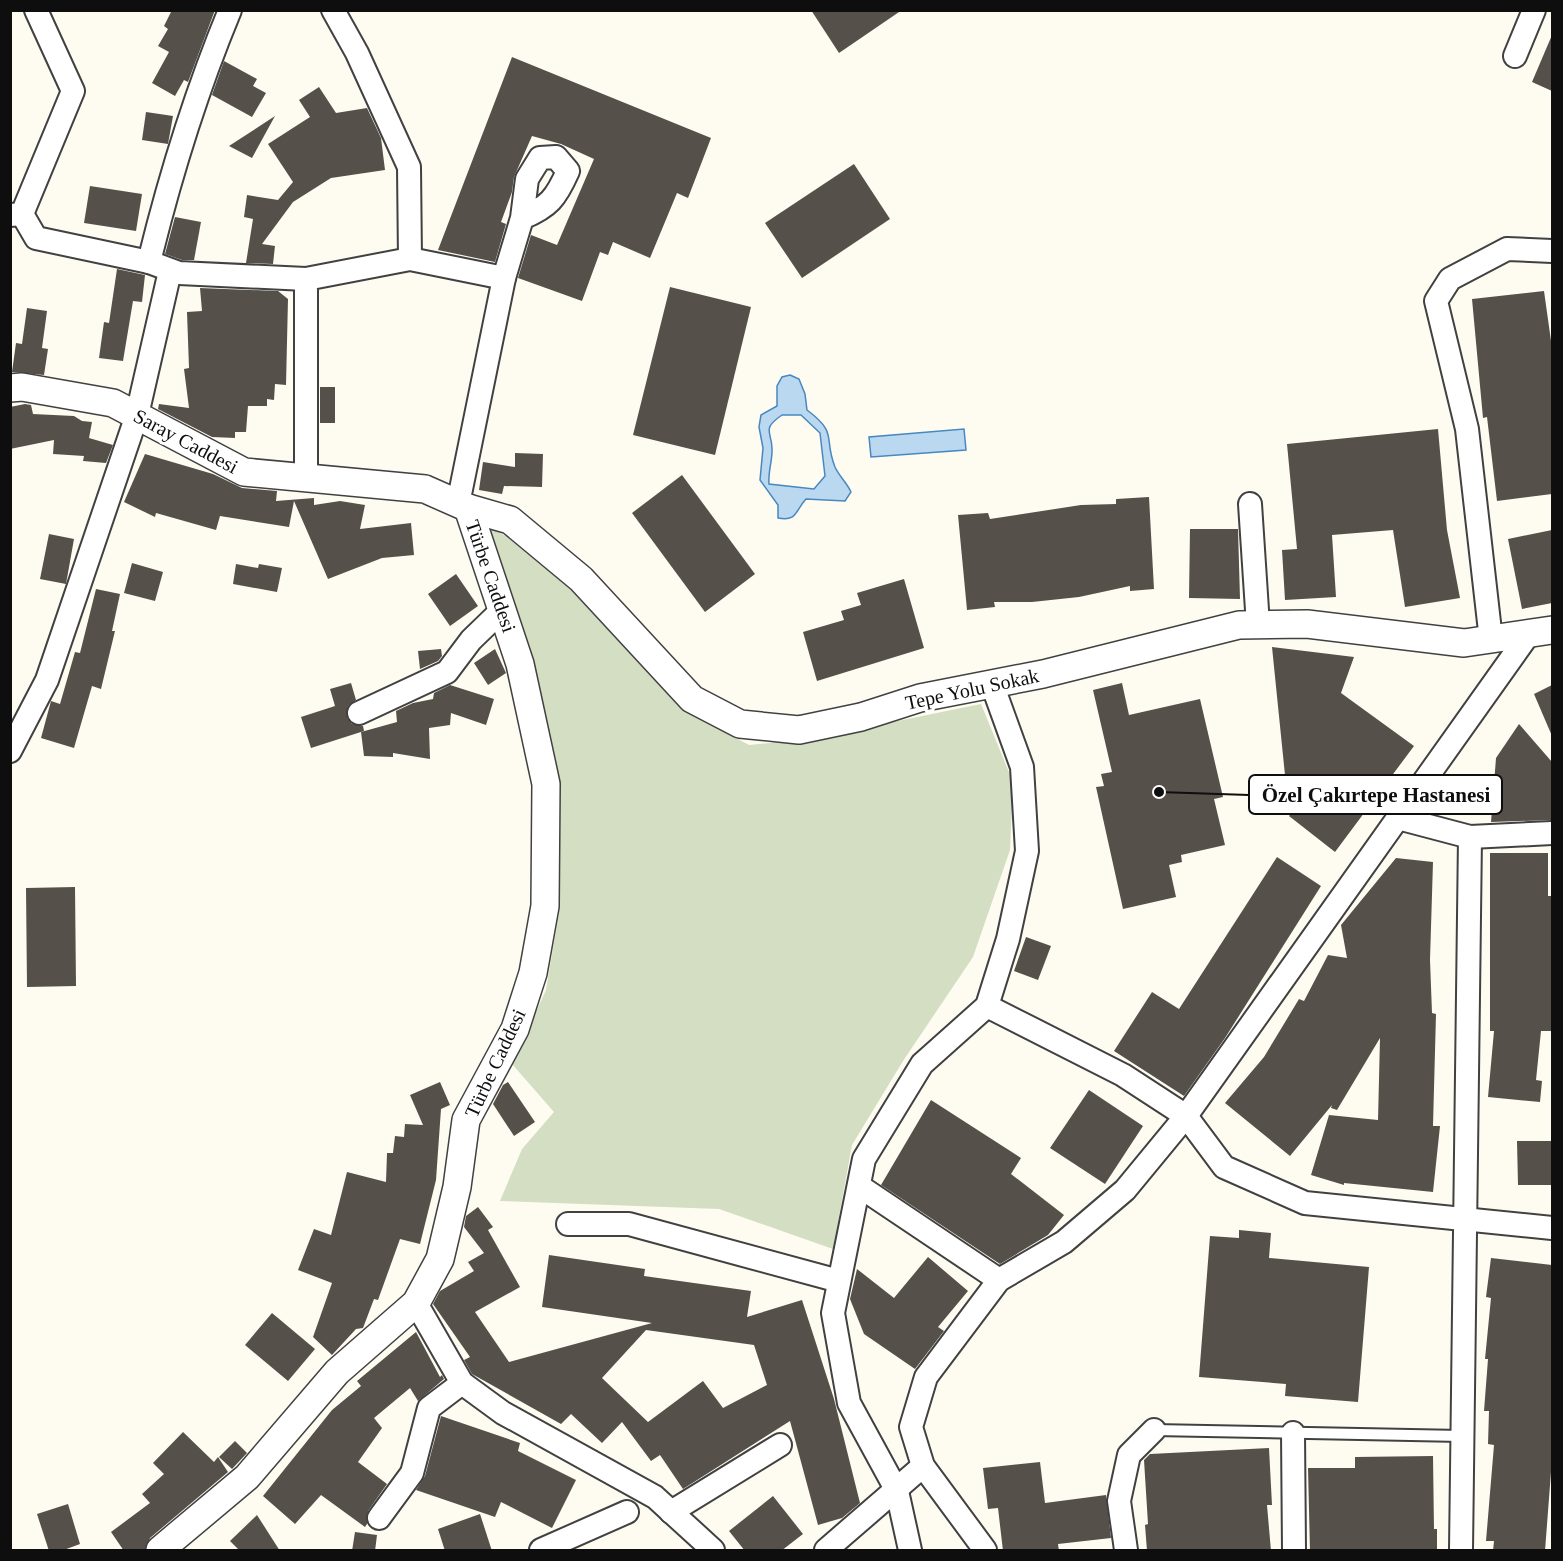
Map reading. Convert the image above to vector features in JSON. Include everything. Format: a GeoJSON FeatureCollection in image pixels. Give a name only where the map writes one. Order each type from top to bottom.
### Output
{"type":"FeatureCollection","features":[{"type":"Feature","properties":{"kind":"street"},"geometry":{"type":"LineString","coordinates":[[36,10],[73,91],[16,214],[36,238],[149,262],[171,271],[306,279],[410,259],[504,278]]}},
{"type":"Feature","properties":{"kind":"street"},"geometry":{"type":"LineString","coordinates":[[149,262],[167,189],[210,59],[230,10]]}},
{"type":"Feature","properties":{"kind":"street"},"geometry":{"type":"LineString","coordinates":[[333,10],[357,53],[409,167],[410,259]]}},
{"type":"Feature","properties":{"kind":"street"},"geometry":{"type":"LineString","coordinates":[[1515,56],[1534,10]]}},
{"type":"Feature","properties":{"kind":"street"},"geometry":{"type":"LineString","coordinates":[[463,506],[504,278],[522,218]]}},
{"type":"Feature","properties":{"kind":"street"},"geometry":{"type":"LineString","coordinates":[[1491,640],[1467,429],[1436,301],[1450,279],[1507,249],[1552,251]]}},
{"type":"Feature","properties":{"kind":"street"},"geometry":{"type":"LineString","coordinates":[[10,751],[47,680],[137,415],[171,271]]}},
{"type":"Feature","properties":{"kind":"street"},"geometry":{"type":"LineString","coordinates":[[306,279],[306,478]]}},
{"type":"Feature","properties":{"kind":"street","name":"Saray Caddesi"},"geometry":{"type":"LineString","coordinates":[[10,388],[22,387],[113,402],[244,472],[425,489],[463,506]]}},
{"type":"Feature","properties":{"kind":"street"},"geometry":{"type":"LineString","coordinates":[[1250,504],[1258,625]]}},
{"type":"Feature","properties":{"kind":"street","name":"Tepe Yolu Sokak"},"geometry":{"type":"LineString","coordinates":[[463,506],[510,520],[581,579],[692,699],[740,724],[799,730],[861,717],[920,698],[1043,674],[1239,625],[1307,624],[1464,643],[1540,632]]}},
{"type":"Feature","properties":{"kind":"street","name":"Türbe Caddesi"},"geometry":{"type":"LineString","coordinates":[[160,1551],[247,1477],[337,1372],[416,1303],[440,1259],[457,1187],[466,1120],[515,1029],[533,973],[545,906],[546,784],[520,664],[463,506]]}},
{"type":"Feature","properties":{"kind":"street"},"geometry":{"type":"LineString","coordinates":[[359,713],[447,672],[471,640],[502,610]]}},
{"type":"Feature","properties":{"kind":"street"},"geometry":{"type":"LineString","coordinates":[[985,1551],[923,1466],[911,1427],[926,1377],[999,1280],[1064,1242],[1125,1190],[1186,1116],[1398,818],[1540,632]]}},
{"type":"Feature","properties":{"kind":"street"},"geometry":{"type":"LineString","coordinates":[[910,1551],[897,1491],[849,1403],[833,1313],[864,1159],[922,1064],[987,1006],[1008,939],[1027,851],[1022,767],[992,684]]}},
{"type":"Feature","properties":{"kind":"street"},"geometry":{"type":"LineString","coordinates":[[1398,818],[1470,837],[1552,833]]}},
{"type":"Feature","properties":{"kind":"street"},"geometry":{"type":"LineString","coordinates":[[1461,1551],[1470,837]]}},
{"type":"Feature","properties":{"kind":"street"},"geometry":{"type":"LineString","coordinates":[[987,1006],[1123,1075],[1186,1116],[1224,1167],[1305,1203],[1552,1228]]}},
{"type":"Feature","properties":{"kind":"street"},"geometry":{"type":"LineString","coordinates":[[859,1186],[999,1280]]}},
{"type":"Feature","properties":{"kind":"street"},"geometry":{"type":"LineString","coordinates":[[568,1224],[629,1224],[839,1281]]}},
{"type":"Feature","properties":{"kind":"street"},"geometry":{"type":"LineString","coordinates":[[416,1303],[462,1383],[503,1413],[655,1497],[713,1551]]}},
{"type":"Feature","properties":{"kind":"street"},"geometry":{"type":"LineString","coordinates":[[379,1518],[412,1473],[429,1407],[462,1383]]}},
{"type":"Feature","properties":{"kind":"street"},"geometry":{"type":"LineString","coordinates":[[1126,1551],[1119,1501],[1129,1455],[1154,1430]]}},
{"type":"Feature","properties":{"kind":"street"},"geometry":{"type":"LineString","coordinates":[[1293,1433],[1294,1551]]}},
{"type":"Feature","properties":{"kind":"street"},"geometry":{"type":"LineString","coordinates":[[671,1512],[780,1445]]}},
{"type":"Feature","properties":{"kind":"street"},"geometry":{"type":"LineString","coordinates":[[826,1551],[923,1466]]}},
{"type":"Feature","properties":{"kind":"street"},"geometry":{"type":"LineString","coordinates":[[542,1551],[627,1512]]}},
{"type":"Feature","properties":{"kind":"lane"},"geometry":{"type":"LineString","coordinates":[[1154,1430],[1462,1436]]}},
{"type":"Feature","properties":{"kind":"green space"},"geometry":{"type":"Polygon","coordinates":[[[488,526],[516,542],[602,617],[681,709],[749,745],[809,739],[981,704],[1013,782],[1010,850],[973,957],[903,1061],[852,1145],[833,1249],[719,1209],[500,1201],[522,1149],[554,1112],[512,1064],[546,990],[559,913],[556,780],[488,526]]]}},
{"type":"Feature","properties":{"kind":"water"},"geometry":{"type":"Polygon","coordinates":[[[790,375],[799,379],[805,394],[807,410],[827,431],[835,467],[851,492],[845,501],[806,499],[795,515],[784,519],[778,518],[778,505],[760,480],[763,448],[759,427],[761,415],[777,406],[777,386],[782,377],[790,375]],[[782,415],[769,428],[772,451],[769,484],[814,489],[825,476],[820,433],[801,415],[782,415]]]}},
{"type":"Feature","properties":{"kind":"water"},"geometry":{"type":"Polygon","coordinates":[[[964,429],[966,450],[871,457],[869,437],[964,429]]]}},
{"type":"Feature","properties":{"kind":"building"},"geometry":{"type":"Polygon","coordinates":[[[172,10],[215,10],[188,82],[184,80],[175,96],[152,83],[169,52],[158,46],[168,29],[164,26],[172,10]]]}},
{"type":"Feature","properties":{"kind":"building"},"geometry":{"type":"Polygon","coordinates":[[[811,10],[902,10],[839,53],[811,10]]]}},
{"type":"Feature","properties":{"kind":"building"},"geometry":{"type":"Polygon","coordinates":[[[1552,35],[1552,91],[1532,82],[1552,35]]]}},
{"type":"Feature","properties":{"kind":"building"},"geometry":{"type":"Polygon","coordinates":[[[512,57],[711,138],[688,198],[677,193],[650,258],[613,242],[608,255],[600,252],[582,301],[518,278],[531,235],[557,245],[594,159],[561,144],[532,136],[514,177],[512,192],[501,222],[506,224],[495,262],[438,250],[512,57]]]}},
{"type":"Feature","properties":{"kind":"building"},"geometry":{"type":"Polygon","coordinates":[[[224,61],[257,79],[253,86],[266,93],[252,117],[212,95],[224,61]]]}},
{"type":"Feature","properties":{"kind":"building"},"geometry":{"type":"Polygon","coordinates":[[[319,87],[336,113],[367,108],[381,138],[385,170],[331,178],[293,202],[262,244],[275,246],[273,264],[246,263],[253,219],[244,217],[247,195],[278,200],[293,182],[268,144],[310,117],[299,100],[319,87]]]}},
{"type":"Feature","properties":{"kind":"building"},"geometry":{"type":"Polygon","coordinates":[[[146,112],[173,116],[168,144],[142,140],[146,112]]]}},
{"type":"Feature","properties":{"kind":"building"},"geometry":{"type":"Polygon","coordinates":[[[275,116],[252,158],[229,146],[275,116]]]}},
{"type":"Feature","properties":{"kind":"building"},"geometry":{"type":"Polygon","coordinates":[[[854,164],[890,219],[802,278],[765,223],[854,164]]]}},
{"type":"Feature","properties":{"kind":"building"},"geometry":{"type":"Polygon","coordinates":[[[90,186],[142,194],[136,231],[84,223],[90,186]]]}},
{"type":"Feature","properties":{"kind":"building"},"geometry":{"type":"Polygon","coordinates":[[[175,217],[201,222],[194,260],[182,260],[165,254],[175,217]]]}},
{"type":"Feature","properties":{"kind":"building"},"geometry":{"type":"Polygon","coordinates":[[[117,269],[145,275],[142,302],[133,301],[123,361],[99,358],[104,322],[109,323],[117,269]]]}},
{"type":"Feature","properties":{"kind":"building"},"geometry":{"type":"Polygon","coordinates":[[[670,287],[751,307],[715,455],[633,435],[670,287]]]}},
{"type":"Feature","properties":{"kind":"building"},"geometry":{"type":"Polygon","coordinates":[[[200,288],[278,291],[288,299],[286,385],[275,384],[274,400],[267,399],[267,406],[248,406],[246,432],[235,432],[235,438],[212,437],[158,409],[159,404],[189,408],[184,369],[189,368],[187,312],[202,311],[200,288]]]}},
{"type":"Feature","properties":{"kind":"building"},"geometry":{"type":"Polygon","coordinates":[[[1544,291],[1552,348],[1552,494],[1497,501],[1487,417],[1483,418],[1472,299],[1544,291]]]}},
{"type":"Feature","properties":{"kind":"building"},"geometry":{"type":"Polygon","coordinates":[[[27,308],[47,311],[42,348],[48,349],[44,375],[12,372],[16,343],[22,344],[27,308]]]}},
{"type":"Feature","properties":{"kind":"building"},"geometry":{"type":"Polygon","coordinates":[[[320,387],[335,387],[335,423],[320,423],[320,387]]]}},
{"type":"Feature","properties":{"kind":"building"},"geometry":{"type":"Polygon","coordinates":[[[31,405],[33,414],[74,416],[82,421],[92,422],[89,438],[113,445],[106,463],[83,461],[84,456],[53,454],[54,440],[10,449],[10,407],[31,405]]]}},
{"type":"Feature","properties":{"kind":"building"},"geometry":{"type":"Polygon","coordinates":[[[1438,429],[1447,530],[1460,598],[1405,607],[1393,530],[1332,535],[1336,597],[1285,600],[1282,550],[1297,549],[1287,444],[1438,429]]]}},
{"type":"Feature","properties":{"kind":"building"},"geometry":{"type":"Polygon","coordinates":[[[515,453],[543,454],[542,487],[504,486],[502,494],[479,490],[483,462],[515,467],[515,453]]]}},
{"type":"Feature","properties":{"kind":"building"},"geometry":{"type":"Polygon","coordinates":[[[145,454],[213,474],[242,488],[277,491],[276,501],[314,498],[314,505],[340,501],[365,505],[360,529],[411,523],[414,555],[382,558],[328,579],[294,501],[289,527],[220,516],[216,530],[156,513],[155,517],[124,502],[145,454]]]}},
{"type":"Feature","properties":{"kind":"building"},"geometry":{"type":"Polygon","coordinates":[[[682,475],[755,574],[705,612],[632,513],[682,475]]]}},
{"type":"Feature","properties":{"kind":"building"},"geometry":{"type":"Polygon","coordinates":[[[1149,497],[1154,589],[1130,591],[1130,586],[1079,597],[1032,602],[994,602],[995,607],[967,610],[958,515],[988,513],[990,519],[1081,505],[1116,504],[1116,499],[1149,497]]]}},
{"type":"Feature","properties":{"kind":"building"},"geometry":{"type":"Polygon","coordinates":[[[1190,529],[1238,529],[1240,599],[1189,598],[1190,529]]]}},
{"type":"Feature","properties":{"kind":"building"},"geometry":{"type":"Polygon","coordinates":[[[1552,530],[1552,603],[1522,609],[1508,539],[1552,530]]]}},
{"type":"Feature","properties":{"kind":"building"},"geometry":{"type":"Polygon","coordinates":[[[49,534],[74,539],[66,584],[40,579],[49,534]]]}},
{"type":"Feature","properties":{"kind":"building"},"geometry":{"type":"Polygon","coordinates":[[[132,563],[163,572],[155,601],[124,593],[132,563]]]}},
{"type":"Feature","properties":{"kind":"building"},"geometry":{"type":"Polygon","coordinates":[[[236,564],[258,568],[259,564],[282,568],[277,592],[233,584],[236,564]]]}},
{"type":"Feature","properties":{"kind":"building"},"geometry":{"type":"Polygon","coordinates":[[[456,574],[478,606],[450,626],[428,594],[456,574]]]}},
{"type":"Feature","properties":{"kind":"building"},"geometry":{"type":"Polygon","coordinates":[[[904,579],[924,648],[817,681],[803,632],[844,620],[841,611],[861,605],[857,593],[904,579]]]}},
{"type":"Feature","properties":{"kind":"building"},"geometry":{"type":"Polygon","coordinates":[[[96,589],[120,594],[112,631],[115,631],[101,689],[92,686],[74,748],[41,738],[51,701],[60,704],[75,652],[80,653],[96,589]]]}},
{"type":"Feature","properties":{"kind":"building"},"geometry":{"type":"Polygon","coordinates":[[[1272,647],[1354,657],[1341,693],[1414,746],[1335,852],[1289,816],[1311,788],[1286,785],[1272,647]]]}},
{"type":"Feature","properties":{"kind":"building"},"geometry":{"type":"Polygon","coordinates":[[[441,649],[442,656],[438,661],[420,669],[418,651],[441,649]]]}},
{"type":"Feature","properties":{"kind":"building"},"geometry":{"type":"Polygon","coordinates":[[[495,649],[506,673],[488,685],[474,663],[495,649]]]}},
{"type":"Feature","properties":{"kind":"building"},"geometry":{"type":"Polygon","coordinates":[[[351,683],[356,700],[348,706],[347,718],[352,724],[363,726],[364,731],[311,748],[301,717],[335,706],[330,689],[351,683]]]}},
{"type":"Feature","properties":{"kind":"building"},"geometry":{"type":"Polygon","coordinates":[[[1122,683],[1129,715],[1200,699],[1223,797],[1214,799],[1225,845],[1181,855],[1182,862],[1169,865],[1176,897],[1123,909],[1096,787],[1104,786],[1101,774],[1112,772],[1093,690],[1122,683]]]}},
{"type":"Feature","properties":{"kind":"building"},"geometry":{"type":"Polygon","coordinates":[[[450,685],[494,699],[486,725],[451,713],[450,725],[429,728],[430,759],[393,753],[393,757],[364,756],[361,732],[397,722],[396,711],[413,703],[433,699],[434,693],[450,685]]]}},
{"type":"Feature","properties":{"kind":"building"},"geometry":{"type":"Polygon","coordinates":[[[1552,685],[1552,736],[1534,694],[1552,685]]]}},
{"type":"Feature","properties":{"kind":"building"},"geometry":{"type":"Polygon","coordinates":[[[1519,724],[1552,762],[1552,820],[1491,822],[1496,758],[1519,724]]]}},
{"type":"Feature","properties":{"kind":"building"},"geometry":{"type":"Polygon","coordinates":[[[1490,853],[1548,853],[1548,896],[1552,896],[1552,1031],[1541,1031],[1536,1080],[1542,1081],[1540,1102],[1488,1097],[1494,1031],[1490,1031],[1490,853]]]}},
{"type":"Feature","properties":{"kind":"building"},"geometry":{"type":"Polygon","coordinates":[[[1277,857],[1321,886],[1225,1038],[1184,1096],[1114,1051],[1152,992],[1179,1009],[1277,857]]]}},
{"type":"Feature","properties":{"kind":"building"},"geometry":{"type":"Polygon","coordinates":[[[1396,858],[1433,862],[1430,960],[1432,1013],[1436,1014],[1433,1126],[1440,1126],[1433,1192],[1344,1183],[1344,1185],[1311,1175],[1329,1115],[1378,1120],[1380,1038],[1337,1110],[1331,1108],[1332,1105],[1290,1156],[1225,1103],[1264,1057],[1299,999],[1304,1001],[1328,955],[1347,958],[1341,925],[1396,858]]]}},
{"type":"Feature","properties":{"kind":"building"},"geometry":{"type":"Polygon","coordinates":[[[75,887],[76,986],[27,987],[26,888],[75,887]]]}},
{"type":"Feature","properties":{"kind":"building"},"geometry":{"type":"Polygon","coordinates":[[[1026,937],[1051,946],[1038,980],[1014,971],[1026,937]]]}},
{"type":"Feature","properties":{"kind":"building"},"geometry":{"type":"Polygon","coordinates":[[[440,1082],[450,1105],[441,1109],[436,1180],[420,1244],[400,1239],[378,1300],[374,1299],[363,1328],[356,1329],[332,1355],[313,1337],[332,1283],[298,1270],[314,1229],[331,1235],[347,1172],[386,1182],[387,1153],[393,1153],[395,1136],[404,1137],[405,1124],[423,1125],[410,1095],[440,1082]]]}},
{"type":"Feature","properties":{"kind":"building"},"geometry":{"type":"Polygon","coordinates":[[[508,1082],[535,1122],[514,1136],[493,1104],[503,1085],[508,1082]]]}},
{"type":"Feature","properties":{"kind":"building"},"geometry":{"type":"Polygon","coordinates":[[[1089,1090],[1143,1126],[1105,1184],[1050,1148],[1089,1090]]]}},
{"type":"Feature","properties":{"kind":"building"},"geometry":{"type":"Polygon","coordinates":[[[931,1100],[1021,1158],[1011,1174],[1064,1215],[1048,1235],[1000,1264],[881,1185],[931,1100]]]}},
{"type":"Feature","properties":{"kind":"building"},"geometry":{"type":"Polygon","coordinates":[[[1517,1141],[1552,1141],[1552,1185],[1518,1185],[1517,1141]]]}},
{"type":"Feature","properties":{"kind":"building"},"geometry":{"type":"Polygon","coordinates":[[[478,1207],[493,1227],[488,1230],[520,1287],[475,1312],[509,1362],[652,1323],[542,1307],[549,1255],[645,1269],[644,1276],[751,1291],[747,1317],[802,1300],[834,1399],[860,1503],[842,1518],[818,1525],[790,1421],[683,1489],[660,1455],[651,1461],[622,1422],[602,1443],[571,1414],[561,1424],[472,1374],[464,1360],[470,1357],[433,1304],[440,1291],[474,1271],[468,1262],[484,1253],[464,1227],[466,1216],[478,1207]],[[646,1330],[602,1378],[648,1422],[703,1381],[723,1408],[767,1385],[754,1345],[646,1330]]]}},
{"type":"Feature","properties":{"kind":"building"},"geometry":{"type":"Polygon","coordinates":[[[1239,1230],[1271,1233],[1269,1258],[1369,1267],[1358,1402],[1285,1396],[1286,1384],[1199,1377],[1210,1236],[1239,1238],[1239,1230]]]}},
{"type":"Feature","properties":{"kind":"building"},"geometry":{"type":"Polygon","coordinates":[[[928,1257],[968,1291],[938,1327],[944,1331],[915,1369],[864,1334],[850,1299],[857,1269],[894,1298],[928,1257]]]}},
{"type":"Feature","properties":{"kind":"building"},"geometry":{"type":"Polygon","coordinates":[[[1491,1258],[1552,1265],[1552,1459],[1545,1551],[1493,1551],[1494,1541],[1486,1541],[1494,1445],[1488,1444],[1489,1411],[1484,1411],[1488,1359],[1485,1359],[1491,1298],[1486,1297],[1491,1258]]]}},
{"type":"Feature","properties":{"kind":"building"},"geometry":{"type":"Polygon","coordinates":[[[272,1313],[315,1349],[288,1381],[245,1345],[272,1313]]]}},
{"type":"Feature","properties":{"kind":"building"},"geometry":{"type":"Polygon","coordinates":[[[416,1332],[440,1377],[442,1375],[444,1379],[418,1401],[410,1388],[374,1418],[382,1428],[358,1462],[387,1484],[368,1511],[367,1524],[365,1527],[321,1495],[295,1524],[263,1496],[332,1410],[361,1386],[357,1381],[416,1332]]]}},
{"type":"Feature","properties":{"kind":"building"},"geometry":{"type":"Polygon","coordinates":[[[441,1416],[520,1443],[518,1451],[576,1480],[552,1528],[501,1502],[495,1517],[416,1490],[425,1476],[441,1416]]]}},
{"type":"Feature","properties":{"kind":"building"},"geometry":{"type":"Polygon","coordinates":[[[183,1432],[214,1462],[218,1457],[228,1472],[150,1538],[145,1551],[124,1551],[111,1532],[150,1503],[142,1494],[164,1474],[153,1463],[183,1432]]]}},
{"type":"Feature","properties":{"kind":"building"},"geometry":{"type":"Polygon","coordinates":[[[235,1441],[247,1453],[232,1469],[219,1457],[235,1441]]]}},
{"type":"Feature","properties":{"kind":"building"},"geometry":{"type":"Polygon","coordinates":[[[1269,1448],[1272,1505],[1267,1505],[1271,1551],[1147,1551],[1145,1525],[1148,1524],[1144,1460],[1150,1454],[1269,1448]]]}},
{"type":"Feature","properties":{"kind":"building"},"geometry":{"type":"Polygon","coordinates":[[[1433,1456],[1434,1529],[1437,1529],[1437,1551],[1310,1551],[1308,1468],[1355,1468],[1355,1457],[1433,1456]]]}},
{"type":"Feature","properties":{"kind":"building"},"geometry":{"type":"Polygon","coordinates":[[[1040,1462],[1045,1503],[1106,1495],[1111,1538],[1058,1544],[1059,1551],[1003,1551],[998,1508],[988,1509],[983,1468],[1040,1462]]]}},
{"type":"Feature","properties":{"kind":"building"},"geometry":{"type":"Polygon","coordinates":[[[773,1496],[803,1534],[781,1551],[745,1551],[729,1531],[773,1496]]]}},
{"type":"Feature","properties":{"kind":"building"},"geometry":{"type":"Polygon","coordinates":[[[68,1504],[80,1544],[61,1551],[49,1551],[37,1514],[68,1504]]]}},
{"type":"Feature","properties":{"kind":"building"},"geometry":{"type":"Polygon","coordinates":[[[480,1514],[492,1551],[445,1551],[438,1529],[480,1514]]]}},
{"type":"Feature","properties":{"kind":"building"},"geometry":{"type":"Polygon","coordinates":[[[257,1515],[280,1551],[240,1551],[230,1541],[257,1515]]]}},
{"type":"Feature","properties":{"kind":"building"},"geometry":{"type":"Polygon","coordinates":[[[355,1532],[377,1535],[375,1551],[352,1551],[355,1532]]]}},
{"type":"Feature","properties":{"kind":"place","name":"Özel Çakırtepe Hastanesi"},"geometry":{"type":"Point","coordinates":[1159,792]}}]}
